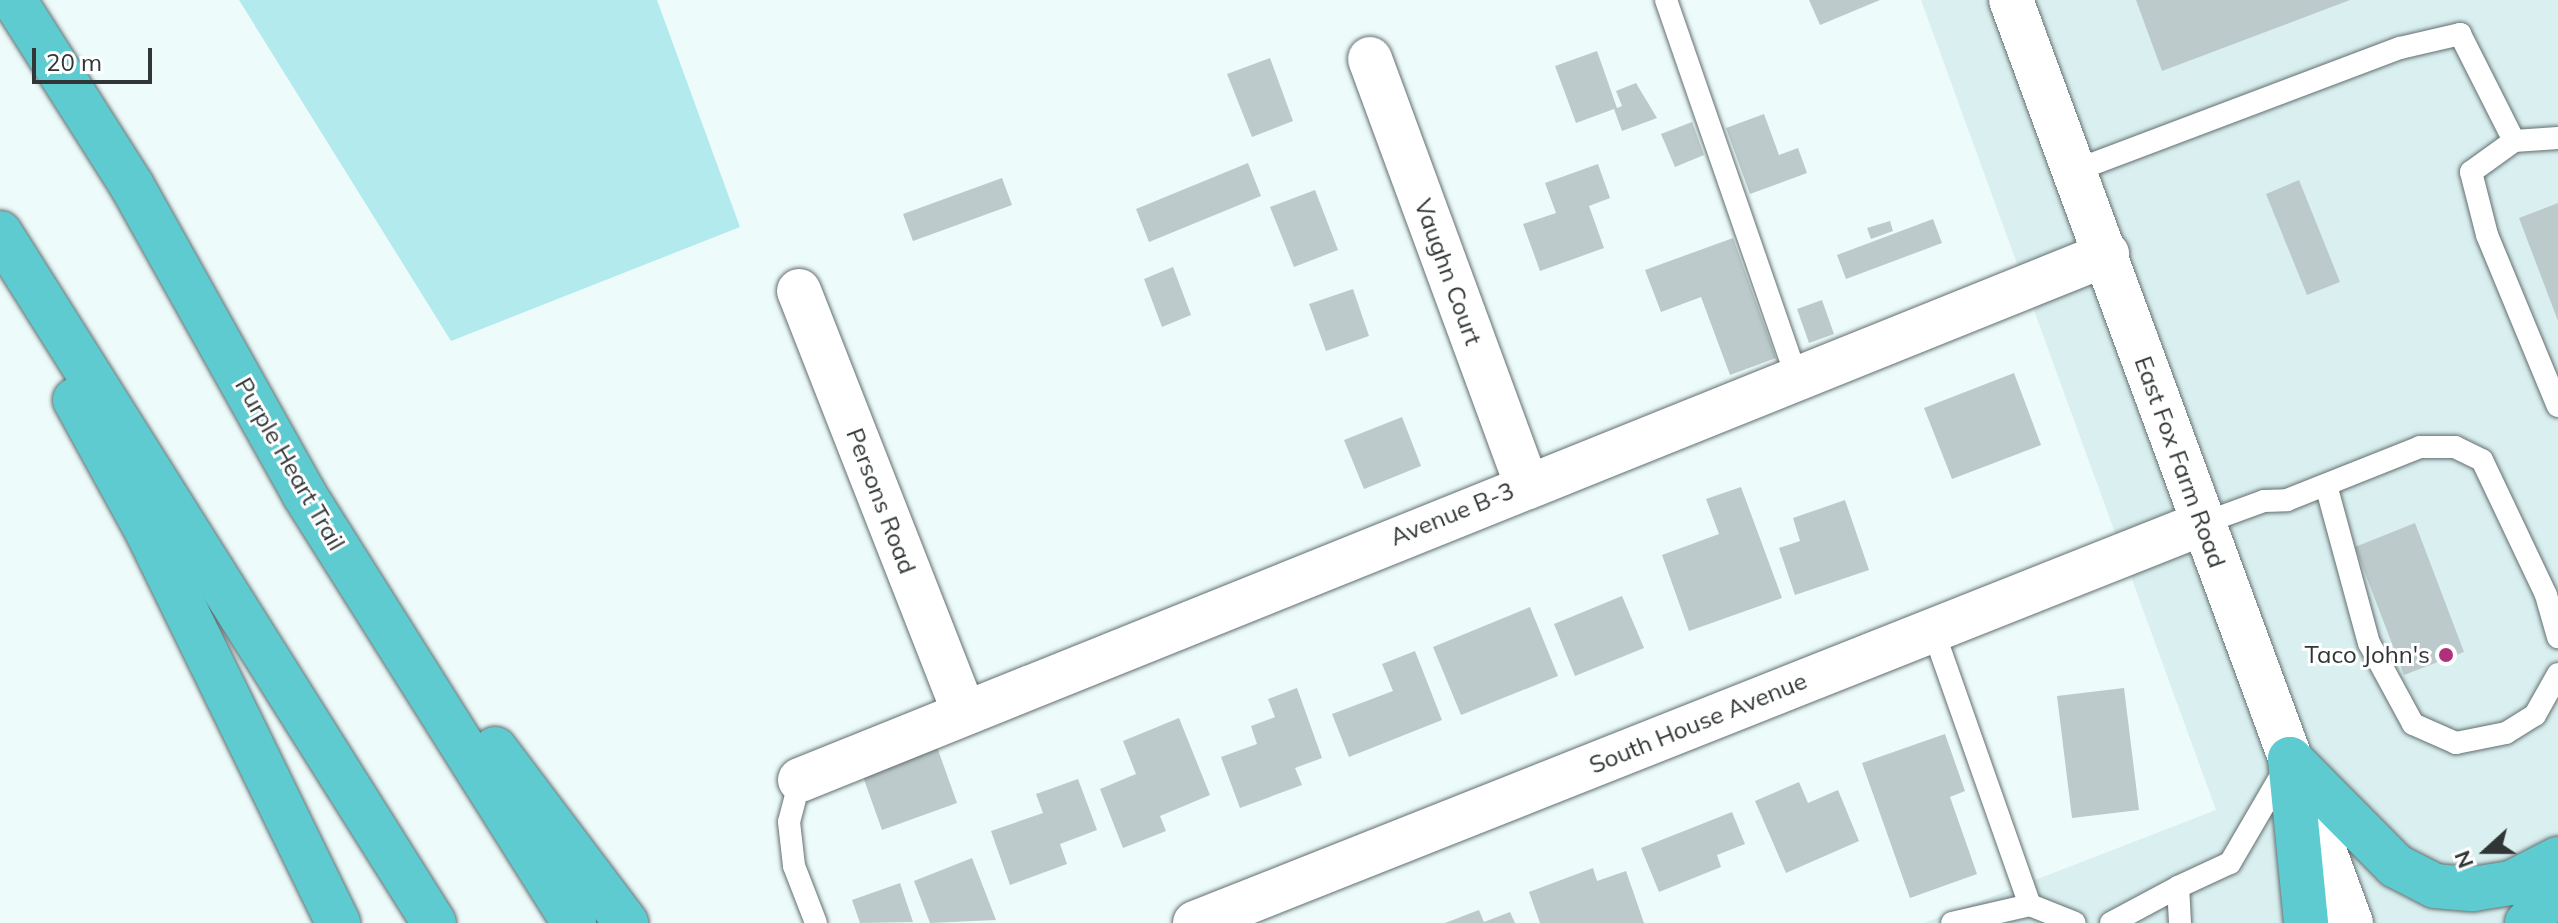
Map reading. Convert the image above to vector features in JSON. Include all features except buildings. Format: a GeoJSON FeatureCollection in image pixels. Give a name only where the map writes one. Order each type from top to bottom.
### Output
{"type":"FeatureCollection","features":[{"type":"Feature","properties":{"kind":"highway","name":"Purple Heart Trail"},"geometry":{"type":"LineString","coordinates":[[14,0],[132,186],[304,494],[574,923]]}},
{"type":"Feature","properties":{"kind":"highway"},"geometry":{"type":"LineString","coordinates":[[0,233],[434,923]]}},
{"type":"Feature","properties":{"kind":"highway"},"geometry":{"type":"LineString","coordinates":[[0,265],[147,531],[338,923]]}},
{"type":"Feature","properties":{"kind":"highway"},"geometry":{"type":"LineString","coordinates":[[304,494],[626,923]]}},
{"type":"Feature","properties":{"kind":"highway"},"geometry":{"type":"LineString","coordinates":[[2290,759],[2396,866],[2435,886],[2473,889],[2511,883],[2558,859]]}},
{"type":"Feature","properties":{"kind":"highway"},"geometry":{"type":"LineString","coordinates":[[2290,759],[2306,923]]}},
{"type":"Feature","properties":{"kind":"highway"},"geometry":{"type":"LineString","coordinates":[[2527,923],[2558,889]]}},
{"type":"Feature","properties":{"kind":"street","name":"East Fox Farm Road"},"geometry":{"type":"LineString","coordinates":[[2011,0],[2107,254],[2201,524],[2351,923]]}},
{"type":"Feature","properties":{"kind":"street","name":"Vaughn Court"},"geometry":{"type":"LineString","coordinates":[[1370,59],[1526,484]]}},
{"type":"Feature","properties":{"kind":"street","name":"Avenue B-3"},"geometry":{"type":"LineString","coordinates":[[800,780],[1526,484],[2107,254]]}},
{"type":"Feature","properties":{"kind":"street","name":"Persons Road"},"geometry":{"type":"LineString","coordinates":[[799,291],[964,711]]}},
{"type":"Feature","properties":{"kind":"street","name":"South House Avenue"},"geometry":{"type":"LineString","coordinates":[[1195,923],[2201,524]]}},
{"type":"Feature","properties":{"kind":"lane"},"geometry":{"type":"LineString","coordinates":[[1666,0],[1797,378]]}},
{"type":"Feature","properties":{"kind":"lane"},"geometry":{"type":"LineString","coordinates":[[2074,171],[2400,48],[2460,34],[2514,141]]}},
{"type":"Feature","properties":{"kind":"lane"},"geometry":{"type":"LineString","coordinates":[[2558,138],[2514,141],[2471,172],[2487,235],[2558,406]]}},
{"type":"Feature","properties":{"kind":"lane"},"geometry":{"type":"LineString","coordinates":[[2201,524],[2326,485],[2420,447],[2455,447],[2482,460],[2546,595],[2558,637]]}},
{"type":"Feature","properties":{"kind":"lane"},"geometry":{"type":"LineString","coordinates":[[2326,485],[2369,643],[2413,724],[2456,743],[2506,733],[2535,715],[2557,683]]}},
{"type":"Feature","properties":{"kind":"lane"},"geometry":{"type":"LineString","coordinates":[[1933,630],[2030,905]]}},
{"type":"Feature","properties":{"kind":"lane"},"geometry":{"type":"LineString","coordinates":[[2111,923],[2230,863],[2290,759]]}},
{"type":"Feature","properties":{"kind":"lane"},"geometry":{"type":"LineString","coordinates":[[800,780],[789,822],[794,866],[816,923]]}},
{"type":"Feature","properties":{"kind":"lane"},"geometry":{"type":"LineString","coordinates":[[2178,887],[2180,923]]}},
{"type":"Feature","properties":{"kind":"lane"},"geometry":{"type":"LineString","coordinates":[[1952,923],[2030,905],[2075,923]]}},
{"type":"Feature","properties":{"kind":"shaded area"},"geometry":{"type":"Polygon","coordinates":[[[239,0],[657,0],[740,227],[451,341],[239,0]]]}},
{"type":"Feature","properties":{"kind":"shaded area"},"geometry":{"type":"Polygon","coordinates":[[[1921,0],[2558,0],[2558,923],[1924,923],[2216,810],[1921,0]]]}},
{"type":"Feature","properties":{"kind":"place","name":"Taco John's"},"geometry":{"type":"Point","coordinates":[2446,655]}}]}
